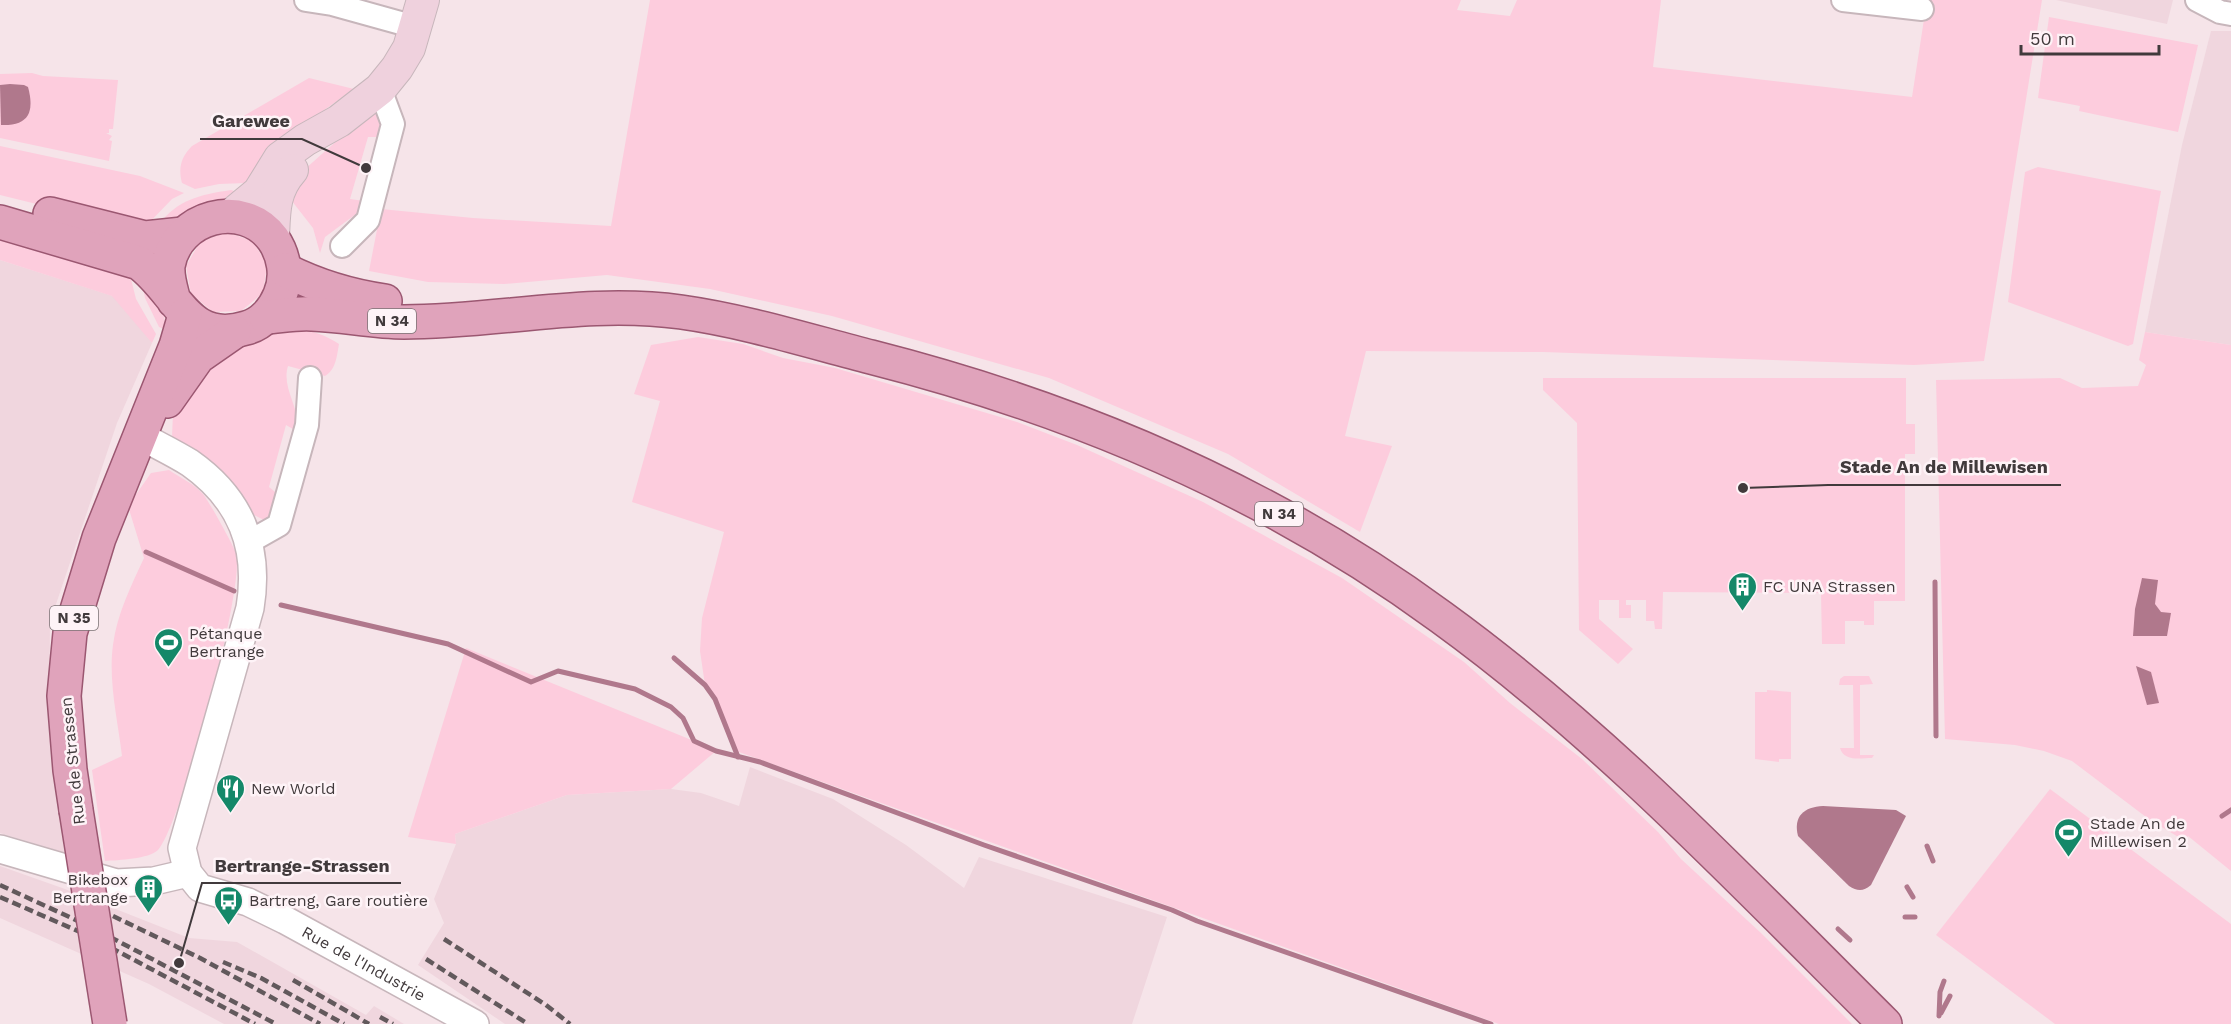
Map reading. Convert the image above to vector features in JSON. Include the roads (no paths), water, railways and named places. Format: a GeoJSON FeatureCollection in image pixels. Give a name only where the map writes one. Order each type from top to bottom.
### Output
{"type":"FeatureCollection","features":[{"type":"Feature","properties":{"kind":"main road"},"geometry":{"type":"LineString","coordinates":[[273,239],[275,200],[287,176],[339,121],[380,89],[403,58],[419,13]]}},
{"type":"Feature","properties":{"kind":"main road"},"geometry":{"type":"LineString","coordinates":[[230,216],[259,192],[280,158],[305,140],[339,121]]}},
{"type":"Feature","properties":{"kind":"main road"},"geometry":{"type":"LineString","coordinates":[[0,202],[145,238],[183,234]]}},
{"type":"Feature","properties":{"kind":"main road"},"geometry":{"type":"LineString","coordinates":[[180,308],[169,284],[168,266],[174,249],[183,234],[196,224],[214,217],[230,216],[248,220],[264,229],[282,255],[285,270],[283,288],[276,304],[266,317]]}},
{"type":"Feature","properties":{"kind":"main road"},"geometry":{"type":"LineString","coordinates":[[0,222],[138,263],[152,272],[180,308],[200,326],[216,331],[234,332]]}},
{"type":"Feature","properties":{"kind":"main road","name":"N 34"},"geometry":{"type":"LineString","coordinates":[[285,270],[314,284],[357,297],[431,307],[519,313]]}},
{"type":"Feature","properties":{"kind":"main road","name":"N 34"},"geometry":{"type":"LineString","coordinates":[[234,332],[250,327],[266,317],[305,313],[400,322],[470,319],[606,307],[683,312],[777,332],[942,375],[1073,418],[1197,472],[1310,531],[1442,617],[1561,713],[1630,773],[1885,1024]]}},
{"type":"Feature","properties":{"kind":"main road","name":"Rue de Strassen"},"geometry":{"type":"LineString","coordinates":[[110,1024],[70,770],[64,696],[70,633],[99,538],[176,346],[180,308]]}},
{"type":"Feature","properties":{"kind":"main road","name":"Rue de Strassen"},"geometry":{"type":"LineString","coordinates":[[141,436],[198,357],[234,332]]}},
{"type":"Feature","properties":{"kind":"street"},"geometry":{"type":"LineString","coordinates":[[306,0],[419,13]]}},
{"type":"Feature","properties":{"kind":"street"},"geometry":{"type":"LineString","coordinates":[[1843,0],[1922,9]]}},
{"type":"Feature","properties":{"kind":"street"},"geometry":{"type":"LineString","coordinates":[[2197,0],[2231,14]]}},
{"type":"Feature","properties":{"kind":"street"},"geometry":{"type":"LineString","coordinates":[[342,246],[368,220],[393,124],[380,89]]}},
{"type":"Feature","properties":{"kind":"street"},"geometry":{"type":"LineString","coordinates":[[249,542],[279,525],[307,425],[310,378]]}},
{"type":"Feature","properties":{"kind":"street"},"geometry":{"type":"LineString","coordinates":[[0,849],[116,883],[154,881],[188,873],[182,848],[250,608],[254,567],[249,542],[236,510],[220,488],[188,462],[141,436]]}},
{"type":"Feature","properties":{"kind":"street","name":"Rue de l'Industrie"},"geometry":{"type":"LineString","coordinates":[[188,873],[200,888],[248,902],[285,920],[475,1024]]}},
{"type":"Feature","properties":{"kind":"waterway"},"geometry":{"type":"LineString","coordinates":[[146,552],[234,591]]}},
{"type":"Feature","properties":{"kind":"waterway"},"geometry":{"type":"LineString","coordinates":[[1935,582],[1936,736]]}},
{"type":"Feature","properties":{"kind":"waterway"},"geometry":{"type":"LineString","coordinates":[[281,605],[448,644],[531,682],[558,671],[635,689],[671,707],[683,718],[694,741],[716,751],[760,762],[984,845],[1491,1024]]}},
{"type":"Feature","properties":{"kind":"waterway"},"geometry":{"type":"LineString","coordinates":[[674,658],[705,685],[715,699],[738,757]]}},
{"type":"Feature","properties":{"kind":"waterway"},"geometry":{"type":"LineString","coordinates":[[2222,816],[2231,810]]}},
{"type":"Feature","properties":{"kind":"waterway"},"geometry":{"type":"LineString","coordinates":[[1927,846],[1933,861]]}},
{"type":"Feature","properties":{"kind":"waterway"},"geometry":{"type":"LineString","coordinates":[[1907,887],[1913,897]]}},
{"type":"Feature","properties":{"kind":"waterway"},"geometry":{"type":"LineString","coordinates":[[1905,917],[1915,917]]}},
{"type":"Feature","properties":{"kind":"waterway"},"geometry":{"type":"LineString","coordinates":[[1838,929],[1850,940]]}},
{"type":"Feature","properties":{"kind":"waterway"},"geometry":{"type":"LineString","coordinates":[[1939,1016],[1940,992],[1944,981]]}},
{"type":"Feature","properties":{"kind":"waterway"},"geometry":{"type":"LineString","coordinates":[[1941,1013],[1950,996]]}},
{"type":"Feature","properties":{"kind":"railway"},"geometry":{"type":"LineString","coordinates":[[0,885],[91,927],[276,1024]]}},
{"type":"Feature","properties":{"kind":"railway"},"geometry":{"type":"LineString","coordinates":[[0,897],[87,935],[255,1024]]}},
{"type":"Feature","properties":{"kind":"railway"},"geometry":{"type":"LineString","coordinates":[[113,916],[200,958],[320,1024]]}},
{"type":"Feature","properties":{"kind":"railway"},"geometry":{"type":"LineString","coordinates":[[444,939],[546,1005],[570,1024]]}},
{"type":"Feature","properties":{"kind":"railway"},"geometry":{"type":"LineString","coordinates":[[426,959],[528,1024]]}},
{"type":"Feature","properties":{"kind":"railway"},"geometry":{"type":"LineString","coordinates":[[223,962],[261,978],[344,1024]]}},
{"type":"Feature","properties":{"kind":"railway"},"geometry":{"type":"LineString","coordinates":[[293,980],[369,1024]]}},
{"type":"Feature","properties":{"kind":"railway"},"geometry":{"type":"LineString","coordinates":[[380,1017],[393,1024]]}},
{"type":"Feature","properties":{"kind":"place","name":"Garewee"},"geometry":{"type":"Point","coordinates":[366,168]}},
{"type":"Feature","properties":{"kind":"place","name":"Stade An de Millewisen"},"geometry":{"type":"Point","coordinates":[1743,488]}},
{"type":"Feature","properties":{"kind":"place","name":"FC UNA Strassen"},"geometry":{"type":"Point","coordinates":[1742,612]}},
{"type":"Feature","properties":{"kind":"place","name":"Pétanque Bertrange"},"geometry":{"type":"Point","coordinates":[168,668]}},
{"type":"Feature","properties":{"kind":"place","name":"New World"},"geometry":{"type":"Point","coordinates":[230,814]}},
{"type":"Feature","properties":{"kind":"place","name":"Stade An de Millewisen 2"},"geometry":{"type":"Point","coordinates":[2069,858]}},
{"type":"Feature","properties":{"kind":"place","name":"Bikebox Bertrange"},"geometry":{"type":"Point","coordinates":[149,914]}},
{"type":"Feature","properties":{"kind":"place","name":"Bartreng, Gare routière"},"geometry":{"type":"Point","coordinates":[228,926]}},
{"type":"Feature","properties":{"kind":"place","name":"Bertrange-Strassen"},"geometry":{"type":"Point","coordinates":[179,963]}}]}
